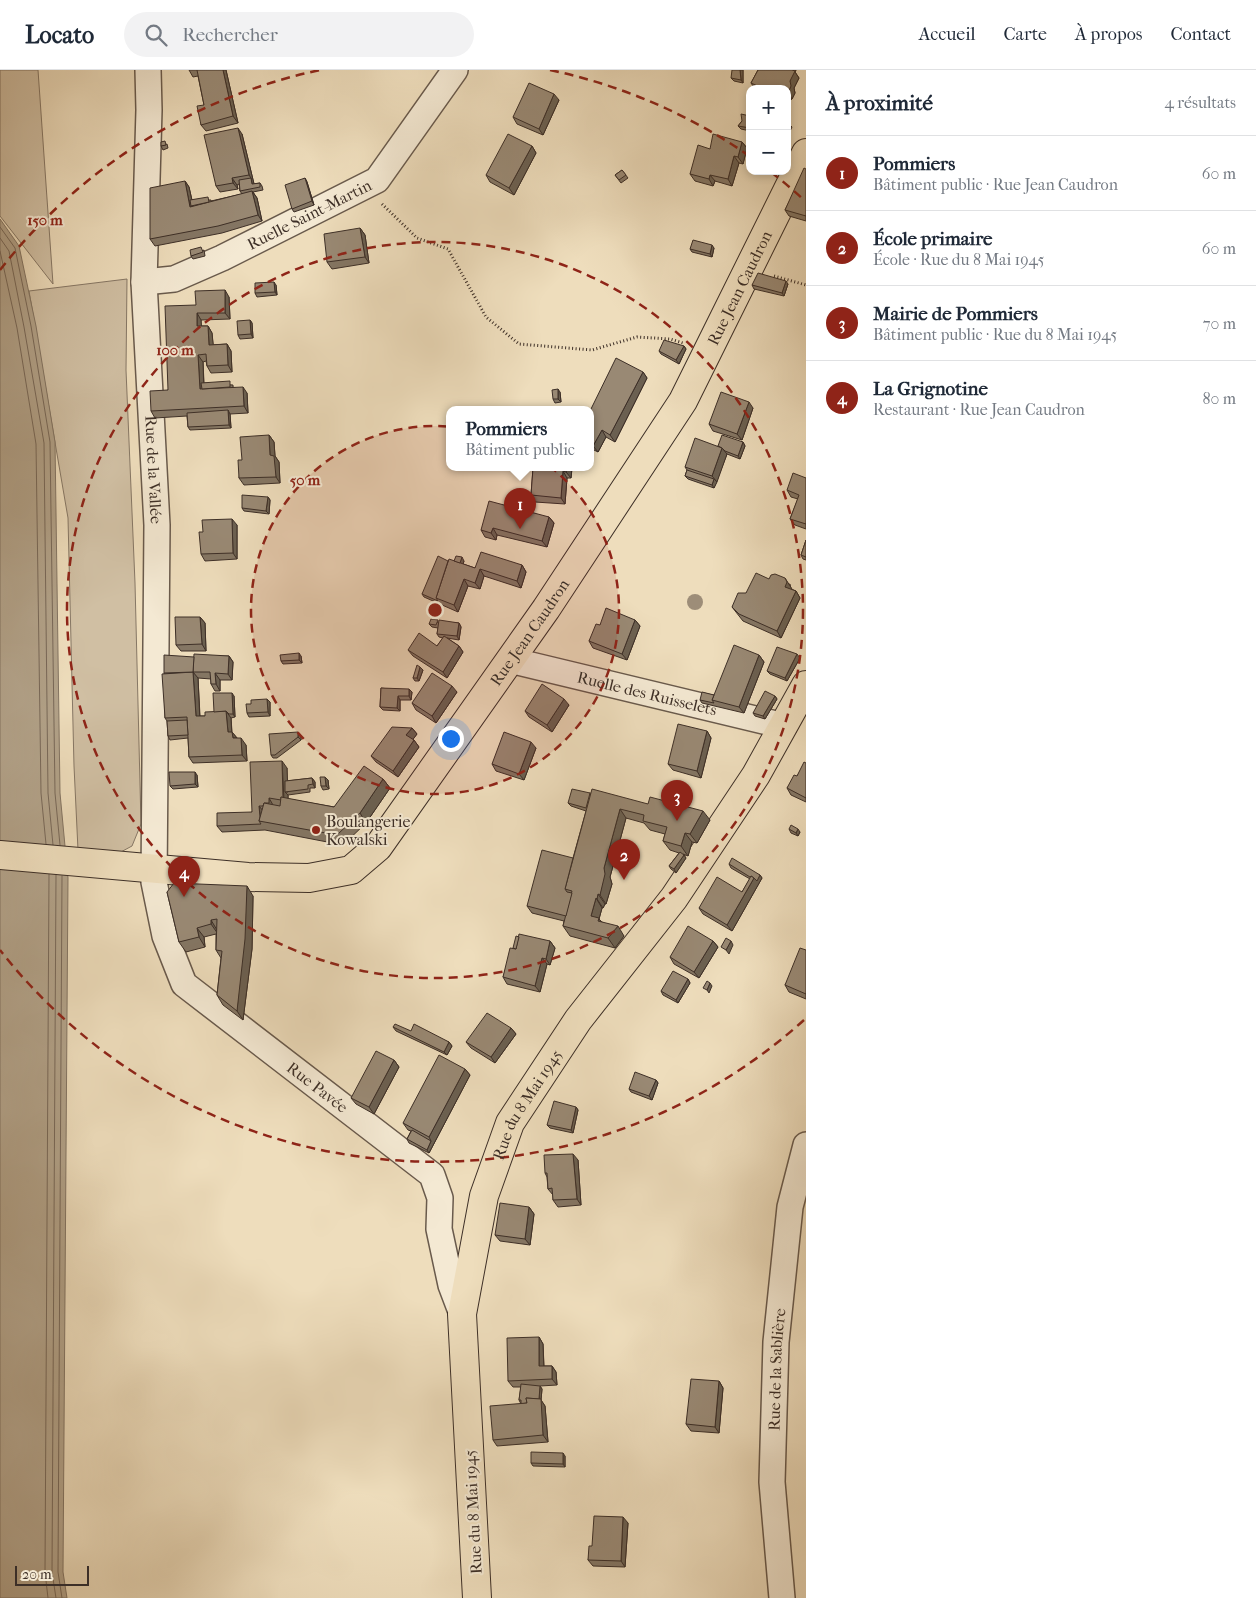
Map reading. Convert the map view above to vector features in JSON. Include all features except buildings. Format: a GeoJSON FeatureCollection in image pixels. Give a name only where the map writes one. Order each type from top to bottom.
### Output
{"type":"FeatureCollection","features":[{"type":"Feature","properties":{"kind":"main road","name":"Rue Jean Caudron"},"geometry":{"type":"LineString","coordinates":[[0,855],[96,862],[248,877],[309,878],[351,870],[378,847],[546,609],[684,401],[806,153]]}},
{"type":"Feature","properties":{"kind":"main road","name":"Rue du 8 Mai 1945"},"geometry":{"type":"LineString","coordinates":[[477,1598],[462,1314],[484,1196],[510,1123],[578,1020],[674,898],[756,775],[806,684]]}},
{"type":"Feature","properties":{"kind":"street","name":"Rue de la Vallée"},"geometry":{"type":"LineString","coordinates":[[148,70],[144,282],[157,525],[154,869]]}},
{"type":"Feature","properties":{"kind":"street","name":"Ruelle Saint-Martin"},"geometry":{"type":"LineString","coordinates":[[144,282],[174,279],[222,258],[377,180],[455,70]]}},
{"type":"Feature","properties":{"kind":"street","name":"Ruelle des Ruisselets"},"geometry":{"type":"LineString","coordinates":[[510,660],[784,726]]}},
{"type":"Feature","properties":{"kind":"street","name":"Rue Pavée"},"geometry":{"type":"LineString","coordinates":[[154,869],[154,882],[165,936],[184,984],[432,1175],[440,1198],[439,1230],[451,1285],[462,1314]]}},
{"type":"Feature","properties":{"kind":"street","name":"Rue de la Sablière"},"geometry":{"type":"LineString","coordinates":[[782,1598],[772,1482],[776,1342],[790,1207],[806,1145]]}},
{"type":"Feature","properties":{"kind":"path"},"geometry":{"type":"LineString","coordinates":[[363,187],[417,238],[448,249],[486,317],[519,344],[592,350],[637,337],[670,339],[689,344],[704,359]]}},
{"type":"Feature","properties":{"kind":"path"},"geometry":{"type":"LineString","coordinates":[[749,269],[806,286]]}},
{"type":"Feature","properties":{"kind":"shaded area"},"geometry":{"type":"Polygon","coordinates":[[[0,70],[38,70],[53,284],[0,216],[0,70]]]}},
{"type":"Feature","properties":{"kind":"shaded area"},"geometry":{"type":"Polygon","coordinates":[[[127,279],[126,370],[135,583],[141,824],[132,846],[117,854],[78,850],[68,518],[29,291],[127,279]]]}},
{"type":"Feature","properties":{"kind":"water"},"geometry":{"type":"Polygon","coordinates":[[[0,219],[19,246],[36,326],[55,442],[60,793],[68,878],[63,1572],[67,1598],[0,1598],[0,219]]]}},
{"type":"Feature","properties":{"kind":"place","name":"Pommiers"},"geometry":{"type":"Point","coordinates":[520,529]}},
{"type":"Feature","properties":{"kind":"place","name":"Mairie de Pommiers"},"geometry":{"type":"Point","coordinates":[677,821]}},
{"type":"Feature","properties":{"kind":"place","name":"Boulangerie Kowalski"},"geometry":{"type":"Point","coordinates":[316,830]}},
{"type":"Feature","properties":{"kind":"place","name":"École primaire"},"geometry":{"type":"Point","coordinates":[624,880]}},
{"type":"Feature","properties":{"kind":"place","name":"La Grignotine"},"geometry":{"type":"Point","coordinates":[184,897]}}]}
